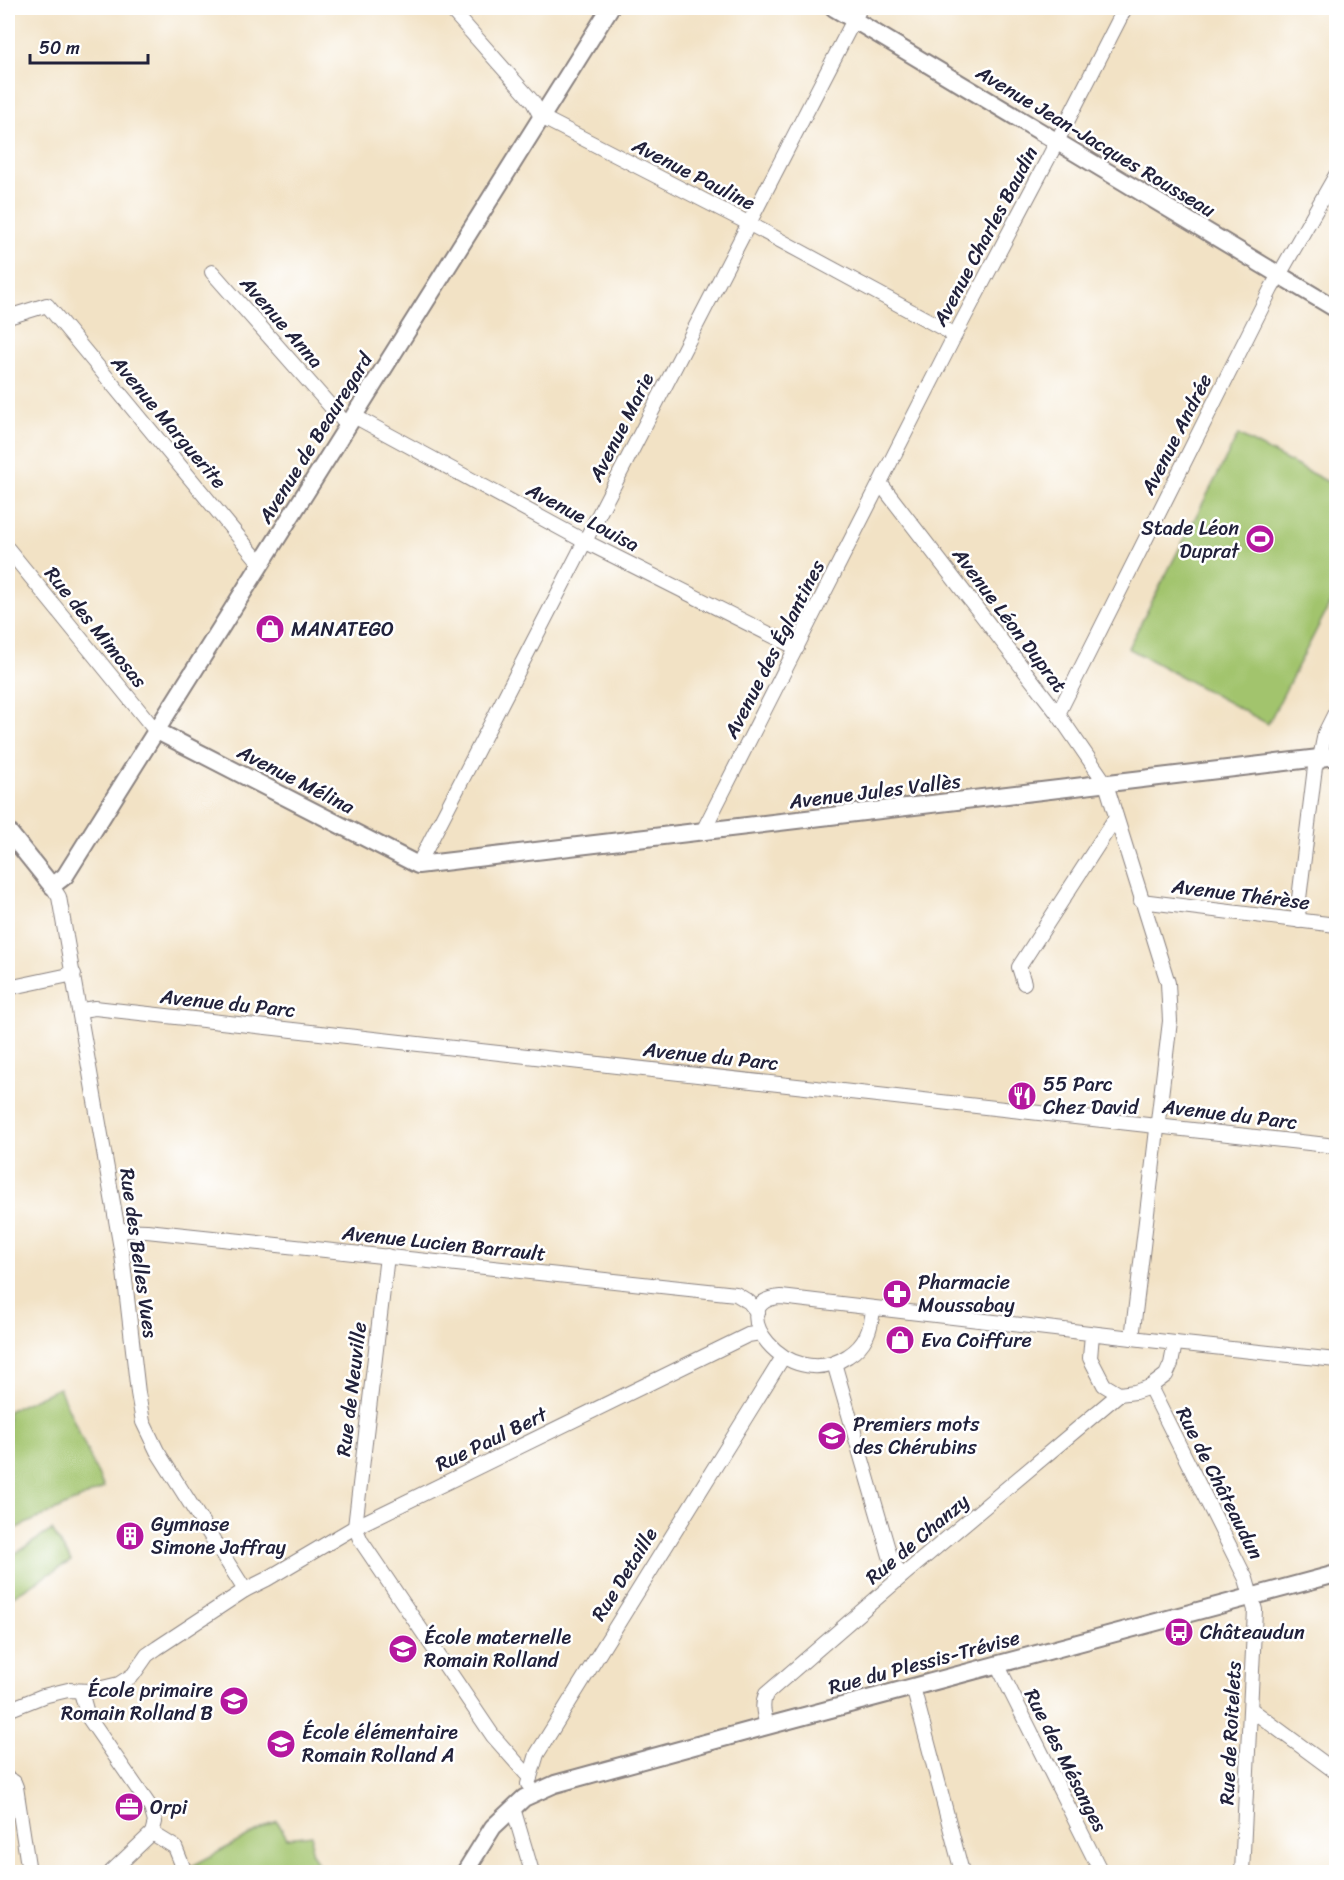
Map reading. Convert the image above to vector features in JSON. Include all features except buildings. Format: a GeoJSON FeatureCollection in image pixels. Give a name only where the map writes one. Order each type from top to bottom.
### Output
{"type":"FeatureCollection","features":[{"type":"Feature","properties":{"kind":"street","name":"Avenue Pauline"},"geometry":{"type":"LineString","coordinates":[[450,8],[533,102],[541,117],[748,223],[955,335]]}},
{"type":"Feature","properties":{"kind":"street","name":"Avenue de Beauregard"},"geometry":{"type":"LineString","coordinates":[[56,892],[155,730],[610,8]]}},
{"type":"Feature","properties":{"kind":"street","name":"Avenue Jean-Jacques Rousseau"},"geometry":{"type":"LineString","coordinates":[[834,8],[856,13],[1056,142],[1336,309]]}},
{"type":"Feature","properties":{"kind":"street","name":"Avenue Charles Baudin"},"geometry":{"type":"LineString","coordinates":[[880,483],[1125,8]]}},
{"type":"Feature","properties":{"kind":"street","name":"Avenue Marie"},"geometry":{"type":"LineString","coordinates":[[418,865],[856,13]]}},
{"type":"Feature","properties":{"kind":"street","name":"Avenue Andrée"},"geometry":{"type":"LineString","coordinates":[[1058,714],[1279,275],[1336,175]]}},
{"type":"Feature","properties":{"kind":"street","name":"Avenue Anna"},"geometry":{"type":"LineString","coordinates":[[212,272],[350,420]]}},
{"type":"Feature","properties":{"kind":"street","name":"Avenue Marguerite"},"geometry":{"type":"LineString","coordinates":[[8,317],[47,305],[261,564]]}},
{"type":"Feature","properties":{"kind":"street","name":"Avenue Louisa"},"geometry":{"type":"LineString","coordinates":[[350,420],[797,648]]}},
{"type":"Feature","properties":{"kind":"street","name":"Avenue Léon Duprat"},"geometry":{"type":"LineString","coordinates":[[880,483],[1058,714],[1106,784],[1168,983],[1170,1021],[1132,1338]]}},
{"type":"Feature","properties":{"kind":"street","name":"Avenue des Églantines"},"geometry":{"type":"LineString","coordinates":[[702,833],[880,483]]}},
{"type":"Feature","properties":{"kind":"street","name":"Rue des Mimosas"},"geometry":{"type":"LineString","coordinates":[[8,549],[155,730]]}},
{"type":"Feature","properties":{"kind":"street"},"geometry":{"type":"LineString","coordinates":[[1299,921],[1298,907],[1315,767],[1328,757],[1325,733],[1336,711]]}},
{"type":"Feature","properties":{"kind":"street","name":"Avenue Mélina"},"geometry":{"type":"LineString","coordinates":[[155,730],[418,865]]}},
{"type":"Feature","properties":{"kind":"street","name":"Avenue Jules Vallès"},"geometry":{"type":"LineString","coordinates":[[418,865],[1328,757]]}},
{"type":"Feature","properties":{"kind":"street"},"geometry":{"type":"LineString","coordinates":[[1024,983],[1019,967],[1116,817]]}},
{"type":"Feature","properties":{"kind":"street"},"geometry":{"type":"LineString","coordinates":[[8,831],[56,892]]}},
{"type":"Feature","properties":{"kind":"street","name":"Rue des Belles Vues"},"geometry":{"type":"LineString","coordinates":[[56,892],[81,1010],[118,1230],[144,1422],[157,1451],[245,1590]]}},
{"type":"Feature","properties":{"kind":"street","name":"Avenue Thérèse"},"geometry":{"type":"LineString","coordinates":[[1142,901],[1336,925]]}},
{"type":"Feature","properties":{"kind":"street"},"geometry":{"type":"LineString","coordinates":[[8,988],[74,974]]}},
{"type":"Feature","properties":{"kind":"street","name":"Avenue du Parc"},"geometry":{"type":"LineString","coordinates":[[81,1010],[95,1008],[128,1011],[1336,1146]]}},
{"type":"Feature","properties":{"kind":"street","name":"Avenue Lucien Barrault"},"geometry":{"type":"LineString","coordinates":[[118,1230],[147,1231],[736,1294],[749,1302],[758,1313]]}},
{"type":"Feature","properties":{"kind":"street","name":"Rue de Neuville"},"geometry":{"type":"LineString","coordinates":[[356,1527],[387,1256]]}},
{"type":"Feature","properties":{"kind":"street"},"geometry":{"type":"LineString","coordinates":[[873,1309],[872,1324],[866,1339],[856,1351],[834,1363],[821,1366],[806,1365],[783,1357],[771,1348],[760,1333],[756,1322],[764,1302],[781,1297],[1336,1360]]}},
{"type":"Feature","properties":{"kind":"street","name":"Rue Paul Bert"},"geometry":{"type":"LineString","coordinates":[[8,1710],[43,1696],[68,1690],[81,1692],[100,1689],[127,1680],[147,1655],[245,1590],[356,1527],[748,1335],[760,1333]]}},
{"type":"Feature","properties":{"kind":"street"},"geometry":{"type":"LineString","coordinates":[[1092,1334],[1090,1358],[1104,1385],[1119,1394],[1150,1388],[1166,1375],[1171,1364],[1175,1343]]}},
{"type":"Feature","properties":{"kind":"street","name":"Rue Detaille"},"geometry":{"type":"LineString","coordinates":[[465,1872],[493,1827],[519,1803],[537,1754],[783,1357]]}},
{"type":"Feature","properties":{"kind":"street"},"geometry":{"type":"LineString","coordinates":[[834,1363],[890,1556],[901,1577]]}},
{"type":"Feature","properties":{"kind":"street","name":"Rue de Châteaudun"},"geometry":{"type":"LineString","coordinates":[[1150,1388],[1246,1579],[1252,1597]]}},
{"type":"Feature","properties":{"kind":"street","name":"Rue de Chanzy"},"geometry":{"type":"LineString","coordinates":[[767,1725],[763,1709],[766,1694],[1119,1394]]}},
{"type":"Feature","properties":{"kind":"street"},"geometry":{"type":"LineString","coordinates":[[356,1527],[361,1541],[493,1736],[530,1778]]}},
{"type":"Feature","properties":{"kind":"street","name":"Rue du Plessis-Trévise"},"geometry":{"type":"LineString","coordinates":[[519,1803],[555,1784],[767,1725],[1336,1574]]}},
{"type":"Feature","properties":{"kind":"street","name":"Rue de Roitelets"},"geometry":{"type":"LineString","coordinates":[[1242,1872],[1252,1710],[1255,1610],[1252,1597]]}},
{"type":"Feature","properties":{"kind":"street","name":"Rue des Mésanges"},"geometry":{"type":"LineString","coordinates":[[997,1664],[1101,1872]]}},
{"type":"Feature","properties":{"kind":"street"},"geometry":{"type":"LineString","coordinates":[[914,1687],[961,1870],[946,1872]]}},
{"type":"Feature","properties":{"kind":"street"},"geometry":{"type":"LineString","coordinates":[[81,1692],[88,1717],[151,1808],[155,1822],[152,1833],[111,1872]]}},
{"type":"Feature","properties":{"kind":"street"},"geometry":{"type":"LineString","coordinates":[[1252,1710],[1336,1772]]}},
{"type":"Feature","properties":{"kind":"street"},"geometry":{"type":"LineString","coordinates":[[8,1779],[14,1782],[16,1787],[29,1872]]}},
{"type":"Feature","properties":{"kind":"street"},"geometry":{"type":"LineString","coordinates":[[519,1803],[532,1872]]}},
{"type":"Feature","properties":{"kind":"street"},"geometry":{"type":"LineString","coordinates":[[152,1833],[176,1847],[185,1872]]}},
{"type":"Feature","properties":{"kind":"green space","name":"Stade Léon Duprat"},"geometry":{"type":"Polygon","coordinates":[[[1238,435],[1336,486],[1336,592],[1268,724],[1128,648],[1238,435]]]}},
{"type":"Feature","properties":{"kind":"green space"},"geometry":{"type":"Polygon","coordinates":[[[59,1388],[104,1488],[8,1532],[8,1411],[59,1388]]]}},
{"type":"Feature","properties":{"kind":"green space"},"geometry":{"type":"Polygon","coordinates":[[[52,1530],[71,1561],[8,1599],[8,1558],[52,1530]]]}},
{"type":"Feature","properties":{"kind":"green space"},"geometry":{"type":"Polygon","coordinates":[[[277,1821],[287,1838],[312,1835],[311,1851],[319,1866],[319,1872],[192,1872],[190,1867],[277,1821]]]}},
{"type":"Feature","properties":{"kind":"place","name":"Stade Léon Duprat"},"geometry":{"type":"Point","coordinates":[1260,539]}},
{"type":"Feature","properties":{"kind":"place","name":"MANATEGO"},"geometry":{"type":"Point","coordinates":[270,629]}},
{"type":"Feature","properties":{"kind":"place","name":"55 Parc Chez David"},"geometry":{"type":"Point","coordinates":[1022,1096]}},
{"type":"Feature","properties":{"kind":"place","name":"Pharmacie Moussabay"},"geometry":{"type":"Point","coordinates":[897,1294]}},
{"type":"Feature","properties":{"kind":"place","name":"Eva Coiffure"},"geometry":{"type":"Point","coordinates":[900,1340]}},
{"type":"Feature","properties":{"kind":"place","name":"Premiers mots des Chérubins"},"geometry":{"type":"Point","coordinates":[832,1436]}},
{"type":"Feature","properties":{"kind":"place","name":"Gymnase Simone Jaffray"},"geometry":{"type":"Point","coordinates":[130,1536]}},
{"type":"Feature","properties":{"kind":"place","name":"Châteaudun"},"geometry":{"type":"Point","coordinates":[1179,1632]}},
{"type":"Feature","properties":{"kind":"place","name":"École maternelle Romain Rolland"},"geometry":{"type":"Point","coordinates":[403,1649]}},
{"type":"Feature","properties":{"kind":"place","name":"École primaire Romain Rolland B"},"geometry":{"type":"Point","coordinates":[234,1701]}},
{"type":"Feature","properties":{"kind":"place","name":"École élémentaire Romain Rolland A"},"geometry":{"type":"Point","coordinates":[281,1744]}},
{"type":"Feature","properties":{"kind":"place","name":"Orpi"},"geometry":{"type":"Point","coordinates":[129,1807]}}]}
